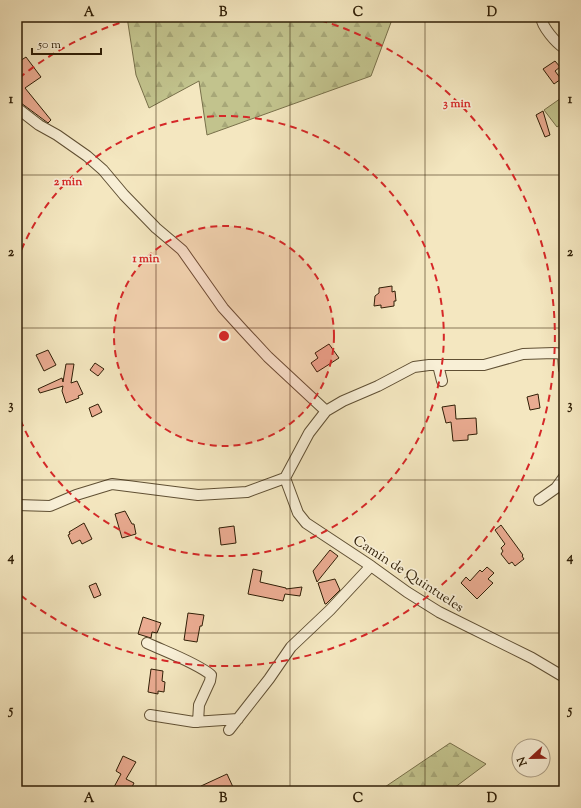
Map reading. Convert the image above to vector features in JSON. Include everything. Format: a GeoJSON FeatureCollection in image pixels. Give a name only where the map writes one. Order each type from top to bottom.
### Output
{"type":"FeatureCollection","features":[{"type":"Feature","properties":{"kind":"street"},"geometry":{"type":"LineString","coordinates":[[541,17],[542,22],[558,44],[564,48]]}},
{"type":"Feature","properties":{"kind":"street"},"geometry":{"type":"LineString","coordinates":[[17,108],[39,126],[57,135],[103,170],[150,222],[182,250],[223,308],[242,329],[268,357],[326,411]]}},
{"type":"Feature","properties":{"kind":"street"},"geometry":{"type":"LineString","coordinates":[[17,505],[50,506],[76,495],[112,484],[198,495],[248,492],[285,478],[309,433],[326,411],[343,401],[378,386],[414,367],[438,365],[484,365],[524,354],[564,354],[564,369]]}},
{"type":"Feature","properties":{"kind":"street"},"geometry":{"type":"LineString","coordinates":[[438,365],[442,381]]}},
{"type":"Feature","properties":{"kind":"street"},"geometry":{"type":"LineString","coordinates":[[539,500],[556,488],[564,477]]}},
{"type":"Feature","properties":{"kind":"street","name":"Camín de Quintueles"},"geometry":{"type":"LineString","coordinates":[[285,478],[298,513],[306,523],[439,612],[532,658],[564,677]]}},
{"type":"Feature","properties":{"kind":"street"},"geometry":{"type":"LineString","coordinates":[[230,730],[269,679],[291,647],[330,610],[371,566]]}},
{"type":"Feature","properties":{"kind":"street"},"geometry":{"type":"LineString","coordinates":[[146,643],[195,665],[211,675],[210,681],[199,705],[198,722]]}},
{"type":"Feature","properties":{"kind":"street"},"geometry":{"type":"LineString","coordinates":[[150,715],[194,722],[238,719]]}},
{"type":"Feature","properties":{"kind":"green space"},"geometry":{"type":"Polygon","coordinates":[[[127,17],[393,17],[371,76],[207,135],[199,81],[149,108],[136,75],[127,17]]]}},
{"type":"Feature","properties":{"kind":"green space"},"geometry":{"type":"Polygon","coordinates":[[[564,96],[564,122],[557,127],[544,110],[564,96]]]}},
{"type":"Feature","properties":{"kind":"green space"},"geometry":{"type":"Polygon","coordinates":[[[450,743],[486,764],[450,791],[379,791],[450,743]]]}},
{"type":"Feature","properties":{"kind":"building"},"geometry":{"type":"Polygon","coordinates":[[[26,57],[41,77],[25,88],[51,120],[48,123],[21,103],[17,102],[17,63],[26,57]]]}},
{"type":"Feature","properties":{"kind":"building"},"geometry":{"type":"Polygon","coordinates":[[[555,61],[560,67],[555,71],[561,79],[554,84],[543,69],[555,61]]]}},
{"type":"Feature","properties":{"kind":"building"},"geometry":{"type":"Polygon","coordinates":[[[543,111],[550,135],[545,137],[536,115],[543,111]]]}},
{"type":"Feature","properties":{"kind":"building"},"geometry":{"type":"Polygon","coordinates":[[[392,286],[392,292],[395,291],[396,301],[394,301],[394,306],[381,308],[381,305],[374,306],[375,296],[379,293],[379,288],[392,286]]]}},
{"type":"Feature","properties":{"kind":"building"},"geometry":{"type":"Polygon","coordinates":[[[329,344],[339,358],[317,372],[311,363],[318,358],[315,353],[329,344]]]}},
{"type":"Feature","properties":{"kind":"building"},"geometry":{"type":"Polygon","coordinates":[[[48,350],[56,365],[44,371],[36,355],[48,350]]]}},
{"type":"Feature","properties":{"kind":"building"},"geometry":{"type":"Polygon","coordinates":[[[95,363],[104,369],[98,376],[90,370],[95,363]]]}},
{"type":"Feature","properties":{"kind":"building"},"geometry":{"type":"Polygon","coordinates":[[[66,364],[74,364],[71,383],[77,381],[83,394],[78,396],[79,398],[66,403],[62,391],[63,386],[40,393],[38,389],[62,378],[63,382],[66,364]]]}},
{"type":"Feature","properties":{"kind":"building"},"geometry":{"type":"Polygon","coordinates":[[[538,394],[540,408],[530,410],[527,397],[538,394]]]}},
{"type":"Feature","properties":{"kind":"building"},"geometry":{"type":"Polygon","coordinates":[[[98,404],[102,412],[92,417],[89,408],[98,404]]]}},
{"type":"Feature","properties":{"kind":"building"},"geometry":{"type":"Polygon","coordinates":[[[455,405],[456,419],[476,418],[477,434],[468,435],[468,440],[453,441],[451,422],[446,423],[442,407],[455,405]]]}},
{"type":"Feature","properties":{"kind":"building"},"geometry":{"type":"Polygon","coordinates":[[[125,511],[132,524],[134,524],[136,534],[122,538],[115,514],[125,511]]]}},
{"type":"Feature","properties":{"kind":"building"},"geometry":{"type":"Polygon","coordinates":[[[84,523],[92,539],[82,544],[80,540],[72,544],[68,535],[70,534],[69,532],[84,523]]]}},
{"type":"Feature","properties":{"kind":"building"},"geometry":{"type":"Polygon","coordinates":[[[501,525],[523,555],[522,556],[524,559],[515,566],[512,562],[509,564],[501,554],[503,551],[501,548],[505,544],[495,530],[501,525]]]}},
{"type":"Feature","properties":{"kind":"building"},"geometry":{"type":"Polygon","coordinates":[[[234,526],[236,543],[221,545],[219,528],[234,526]]]}},
{"type":"Feature","properties":{"kind":"building"},"geometry":{"type":"Polygon","coordinates":[[[330,550],[338,556],[317,582],[313,571],[330,550]]]}},
{"type":"Feature","properties":{"kind":"building"},"geometry":{"type":"Polygon","coordinates":[[[487,567],[494,573],[488,579],[493,583],[477,599],[461,583],[466,577],[470,581],[480,570],[482,572],[487,567]]]}},
{"type":"Feature","properties":{"kind":"building"},"geometry":{"type":"Polygon","coordinates":[[[253,569],[262,571],[260,582],[286,589],[302,587],[300,596],[285,594],[283,601],[248,594],[253,569]]]}},
{"type":"Feature","properties":{"kind":"building"},"geometry":{"type":"Polygon","coordinates":[[[335,579],[340,590],[325,604],[318,583],[335,579]]]}},
{"type":"Feature","properties":{"kind":"building"},"geometry":{"type":"Polygon","coordinates":[[[96,583],[101,595],[94,598],[89,586],[96,583]]]}},
{"type":"Feature","properties":{"kind":"building"},"geometry":{"type":"Polygon","coordinates":[[[188,613],[204,615],[197,642],[184,640],[188,613]]]}},
{"type":"Feature","properties":{"kind":"building"},"geometry":{"type":"Polygon","coordinates":[[[143,617],[161,623],[157,633],[152,632],[151,638],[138,634],[143,617]]]}},
{"type":"Feature","properties":{"kind":"building"},"geometry":{"type":"Polygon","coordinates":[[[151,669],[163,671],[162,681],[165,682],[164,692],[158,691],[158,694],[148,692],[151,669]]]}},
{"type":"Feature","properties":{"kind":"building"},"geometry":{"type":"Polygon","coordinates":[[[123,756],[136,762],[126,779],[134,783],[130,791],[121,788],[120,790],[114,787],[121,774],[116,771],[123,756]]]}},
{"type":"Feature","properties":{"kind":"building"},"geometry":{"type":"Polygon","coordinates":[[[227,774],[233,787],[224,791],[203,791],[201,786],[227,774]]]}}]}
